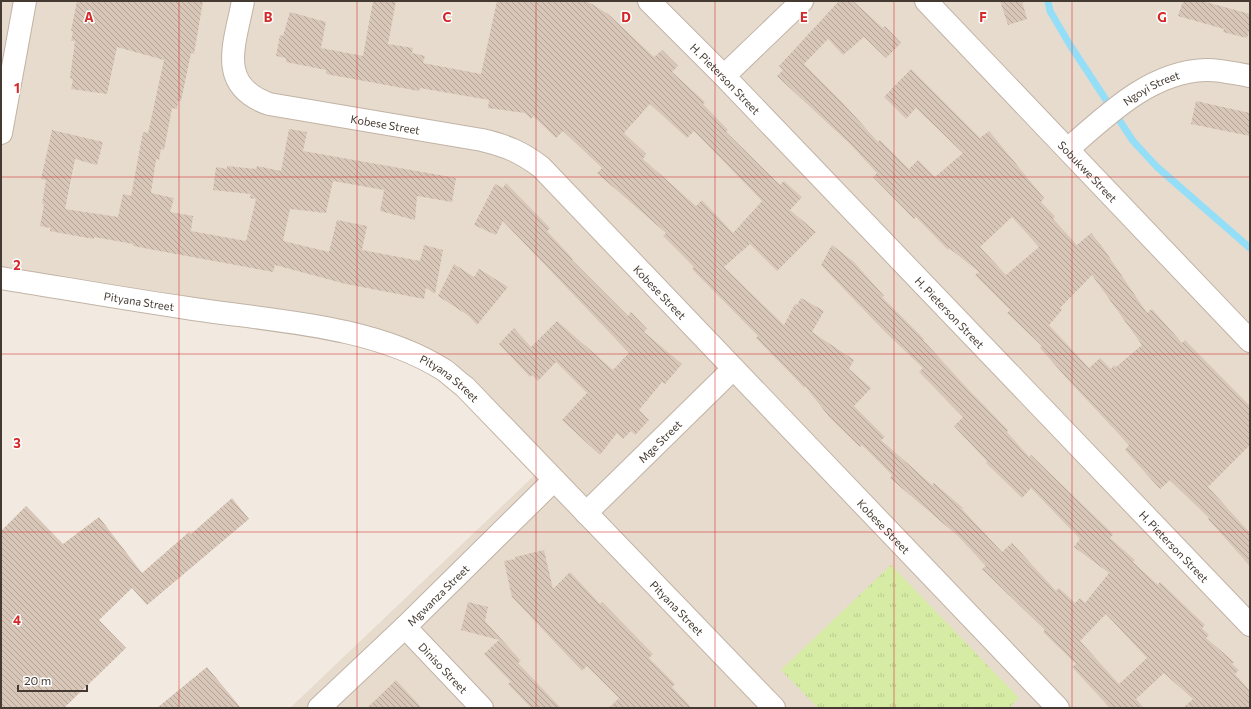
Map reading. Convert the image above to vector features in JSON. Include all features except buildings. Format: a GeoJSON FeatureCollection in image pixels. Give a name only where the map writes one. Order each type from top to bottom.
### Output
{"type":"FeatureCollection","features":[{"type":"Feature","properties":{"kind":"street"},"geometry":{"type":"LineString","coordinates":[[1,133],[25,1]]}},
{"type":"Feature","properties":{"kind":"street","name":"Kobese Street"},"geometry":{"type":"LineString","coordinates":[[243,1],[234,50],[233,73],[241,88],[254,98],[269,104],[482,140],[508,146],[524,154],[541,168],[1058,708]]}},
{"type":"Feature","properties":{"kind":"street","name":"H. Pieterson Street"},"geometry":{"type":"LineString","coordinates":[[649,1],[724,76],[1250,625]]}},
{"type":"Feature","properties":{"kind":"street"},"geometry":{"type":"LineString","coordinates":[[724,76],[802,1]]}},
{"type":"Feature","properties":{"kind":"street","name":"Sobukwe Street"},"geometry":{"type":"LineString","coordinates":[[926,1],[1250,341]]}},
{"type":"Feature","properties":{"kind":"street","name":"Ngoyi Street"},"geometry":{"type":"LineString","coordinates":[[1068,149],[1107,116],[1143,90],[1173,74],[1206,70],[1250,76]]}},
{"type":"Feature","properties":{"kind":"street","name":"Pityana Street"},"geometry":{"type":"LineString","coordinates":[[1,278],[186,308],[315,326],[370,338],[418,357],[450,375],[466,387],[774,708]]}},
{"type":"Feature","properties":{"kind":"street","name":"Mge Street"},"geometry":{"type":"LineString","coordinates":[[586,513],[732,369]]}},
{"type":"Feature","properties":{"kind":"street","name":"Mgwanza Street"},"geometry":{"type":"LineString","coordinates":[[319,708],[405,628],[554,480]]}},
{"type":"Feature","properties":{"kind":"street","name":"Diniso Street"},"geometry":{"type":"LineString","coordinates":[[405,628],[482,708]]}},
{"type":"Feature","properties":{"kind":"shaded area"},"geometry":{"type":"Polygon","coordinates":[[[1,1],[1250,1],[1250,708],[290,708],[542,468],[465,387],[394,347],[1,278],[1,1]]]}},
{"type":"Feature","properties":{"kind":"green space"},"geometry":{"type":"Polygon","coordinates":[[[891,565],[1019,698],[1009,708],[818,708],[781,670],[891,565]]]}},
{"type":"Feature","properties":{"kind":"waterway"},"geometry":{"type":"LineString","coordinates":[[1048,1],[1050,11],[1070,45],[1133,141],[1157,167],[1250,248]]}}]}
